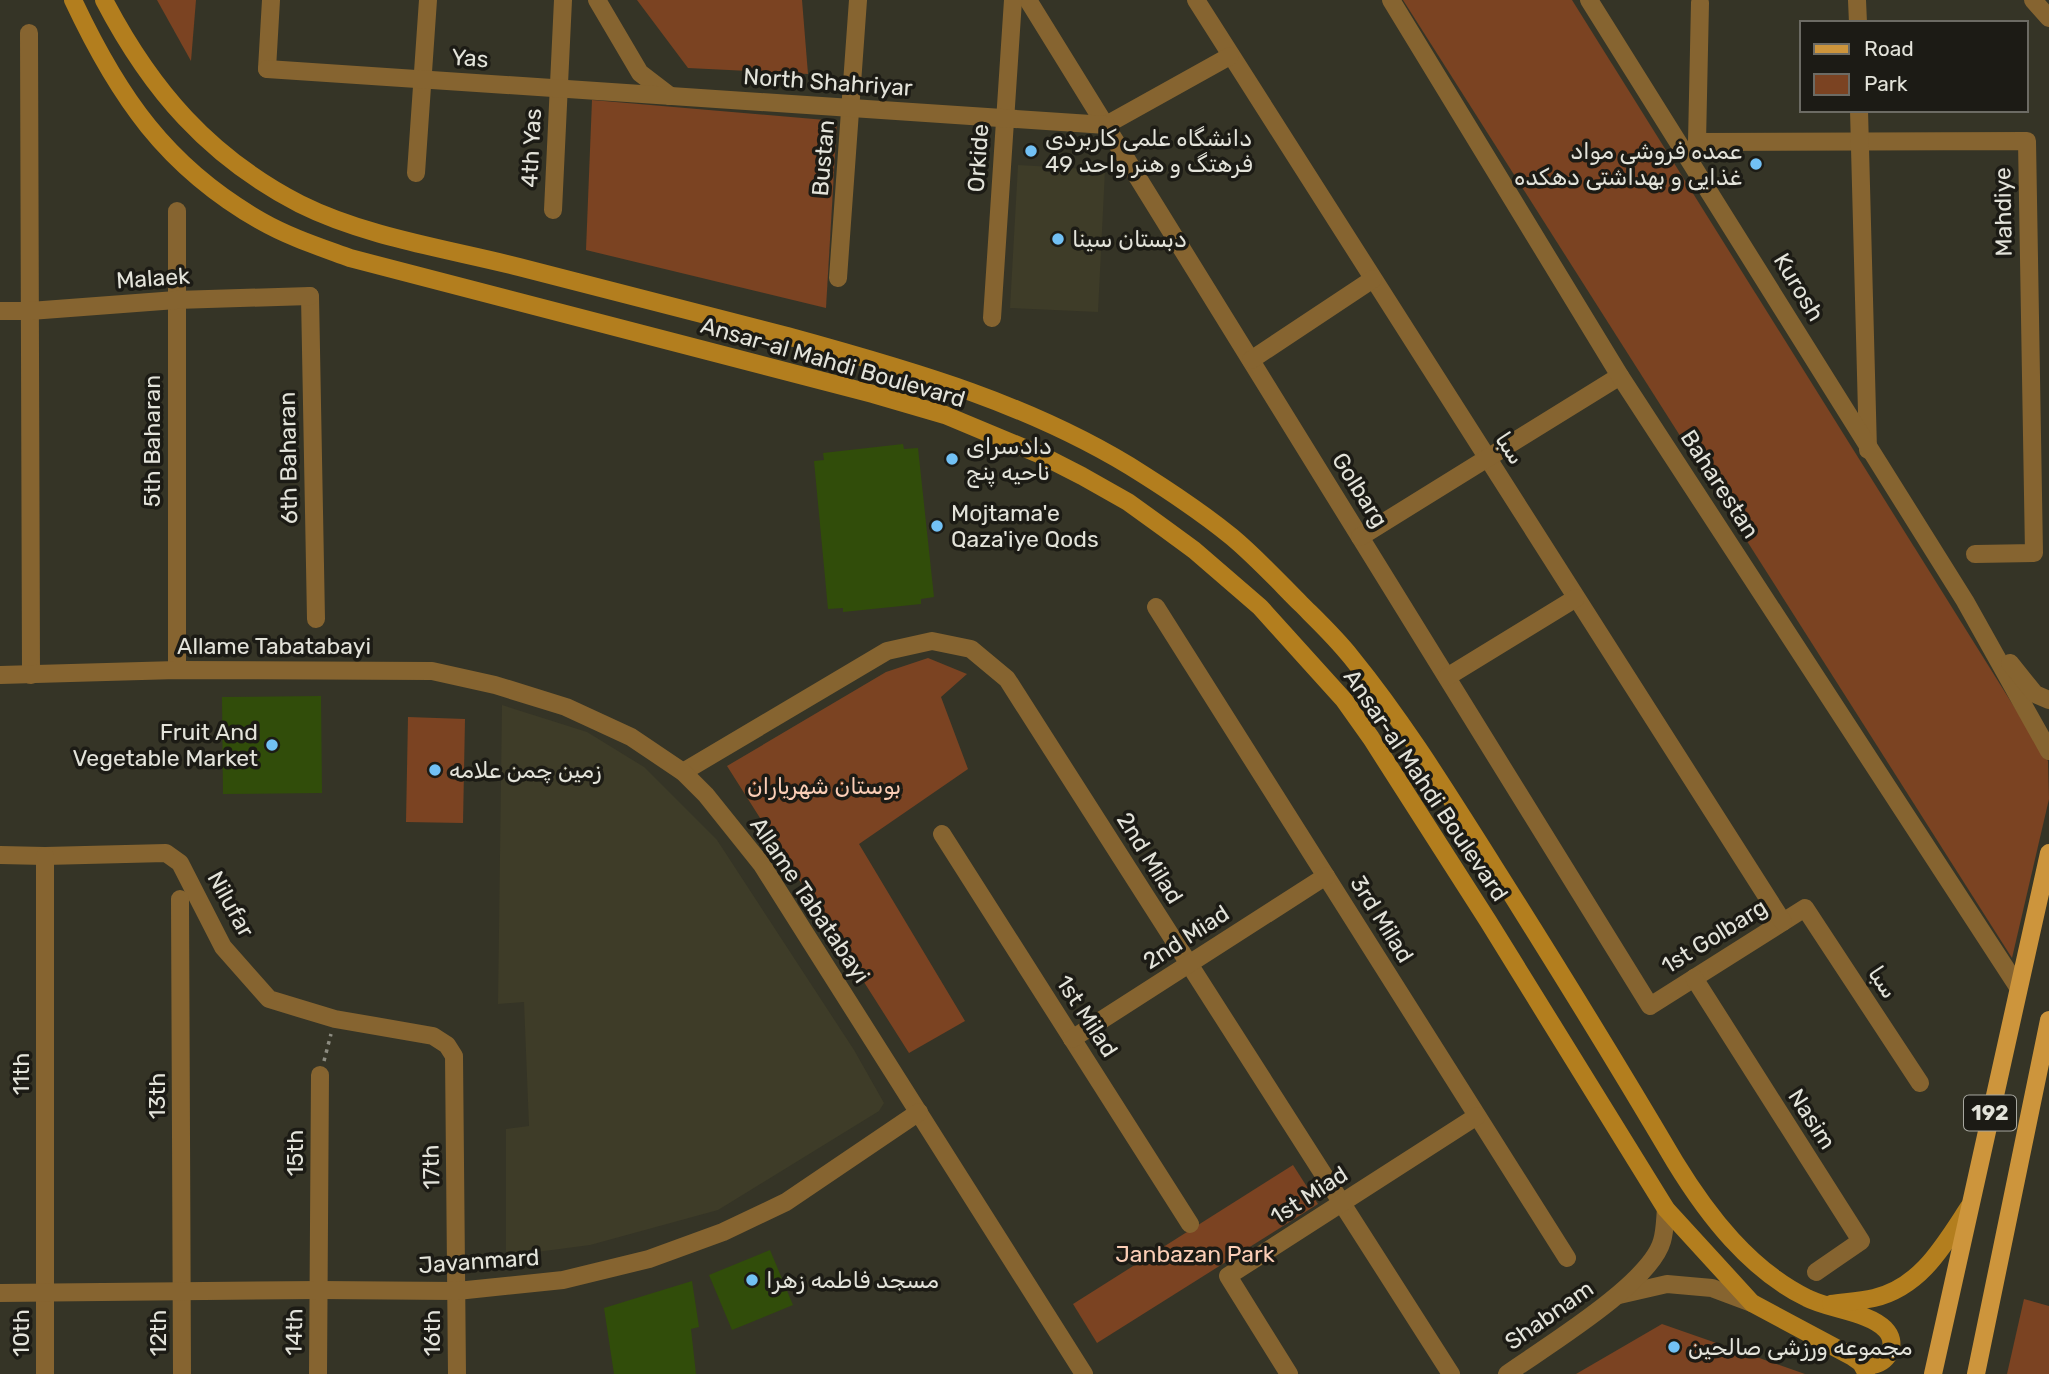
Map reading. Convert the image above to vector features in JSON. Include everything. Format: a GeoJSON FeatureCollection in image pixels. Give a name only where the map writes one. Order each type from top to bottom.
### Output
{"type":"FeatureCollection","features":[{"type":"Feature","properties":{"kind":"main road","name":"Ansar-al Mahdi Boulevard"},"geometry":{"type":"LineString","coordinates":[[73,0],[104,63],[148,129],[201,180],[229,202],[263,222],[310,244],[350,258],[945,415],[1041,455],[1072,471],[1128,502],[1194,550],[1260,607],[1344,701],[1488,920],[1666,1209],[1752,1303],[1827,1342],[1864,1369],[1887,1357],[1891,1351],[1891,1338],[1884,1328],[1811,1301],[1777,1281],[1746,1256],[1710,1213],[1690,1187],[1597,1029],[1393,712],[1347,651],[1272,574],[1231,537],[1147,476],[1099,447],[1028,414],[955,385],[741,324],[364,228],[298,202],[251,174],[209,142],[153,82],[132,52],[104,0]]}},
{"type":"Feature","properties":{"kind":"main road","name":"192"},"geometry":{"type":"LineString","coordinates":[[1933,1374],[2049,853]]}},
{"type":"Feature","properties":{"kind":"main road","name":"192"},"geometry":{"type":"LineString","coordinates":[[1976,1374],[2049,1020]]}},
{"type":"Feature","properties":{"kind":"main road"},"geometry":{"type":"LineString","coordinates":[[1825,1305],[1876,1297],[1912,1281],[1935,1259],[1969,1208]]}},
{"type":"Feature","properties":{"kind":"street","name":"Yas"},"geometry":{"type":"LineString","coordinates":[[271,0],[267,69],[670,96]]}},
{"type":"Feature","properties":{"kind":"street"},"geometry":{"type":"LineString","coordinates":[[416,173],[428,0]]}},
{"type":"Feature","properties":{"kind":"street","name":"4th Yas"},"geometry":{"type":"LineString","coordinates":[[553,210],[563,0]]}},
{"type":"Feature","properties":{"kind":"street"},"geometry":{"type":"LineString","coordinates":[[597,0],[639,72],[670,96]]}},
{"type":"Feature","properties":{"kind":"street","name":"Bustan"},"geometry":{"type":"LineString","coordinates":[[838,278],[858,0]]}},
{"type":"Feature","properties":{"kind":"street","name":"Orkide"},"geometry":{"type":"LineString","coordinates":[[992,318],[1013,0]]}},
{"type":"Feature","properties":{"kind":"street","name":"Golbarg"},"geometry":{"type":"LineString","coordinates":[[1028,0],[1650,1006]]}},
{"type":"Feature","properties":{"kind":"street","name":"سبا"},"geometry":{"type":"LineString","coordinates":[[1196,0],[1783,922]]}},
{"type":"Feature","properties":{"kind":"street","name":"Baharestan"},"geometry":{"type":"LineString","coordinates":[[1391,0],[1620,376],[2018,988]]}},
{"type":"Feature","properties":{"kind":"street","name":"Kurosh"},"geometry":{"type":"LineString","coordinates":[[1589,0],[1758,267],[1868,450],[1965,601]]}},
{"type":"Feature","properties":{"kind":"street"},"geometry":{"type":"LineString","coordinates":[[1857,0],[1857,21]]}},
{"type":"Feature","properties":{"kind":"street"},"geometry":{"type":"LineString","coordinates":[[2032,0],[2049,18]]}},
{"type":"Feature","properties":{"kind":"street","name":"Mahdiye"},"geometry":{"type":"LineString","coordinates":[[1700,3],[1697,142],[2027,141],[2034,553],[1975,554]]}},
{"type":"Feature","properties":{"kind":"street"},"geometry":{"type":"LineString","coordinates":[[29,33],[31,675]]}},
{"type":"Feature","properties":{"kind":"street"},"geometry":{"type":"LineString","coordinates":[[1106,125],[1230,56]]}},
{"type":"Feature","properties":{"kind":"street","name":"North Shahriyar"},"geometry":{"type":"LineString","coordinates":[[670,96],[1106,125]]}},
{"type":"Feature","properties":{"kind":"street"},"geometry":{"type":"LineString","coordinates":[[1859,112],[1868,450]]}},
{"type":"Feature","properties":{"kind":"street","name":"5th Baharan"},"geometry":{"type":"LineString","coordinates":[[177,211],[177,670]]}},
{"type":"Feature","properties":{"kind":"street"},"geometry":{"type":"LineString","coordinates":[[1251,360],[1373,279]]}},
{"type":"Feature","properties":{"kind":"street","name":"Malaek"},"geometry":{"type":"LineString","coordinates":[[0,311],[176,300],[310,296]]}},
{"type":"Feature","properties":{"kind":"street","name":"6th Baharan"},"geometry":{"type":"LineString","coordinates":[[310,296],[316,619]]}},
{"type":"Feature","properties":{"kind":"street"},"geometry":{"type":"LineString","coordinates":[[1360,537],[1620,376]]}},
{"type":"Feature","properties":{"kind":"street"},"geometry":{"type":"LineString","coordinates":[[1447,677],[1576,598]]}},
{"type":"Feature","properties":{"kind":"street"},"geometry":{"type":"LineString","coordinates":[[1965,601],[2035,694],[2049,700]]}},
{"type":"Feature","properties":{"kind":"street"},"geometry":{"type":"LineString","coordinates":[[1965,601],[2049,751]]}},
{"type":"Feature","properties":{"kind":"street","name":"3rd Milad"},"geometry":{"type":"LineString","coordinates":[[1156,607],[1567,1258]]}},
{"type":"Feature","properties":{"kind":"street","name":"2nd Milad"},"geometry":{"type":"LineString","coordinates":[[683,772],[887,651],[932,640],[971,649],[1007,679],[1451,1374]]}},
{"type":"Feature","properties":{"kind":"street","name":"Allame Tabatabayi"},"geometry":{"type":"LineString","coordinates":[[0,675],[177,670],[432,671],[495,685],[566,707],[631,737],[683,772],[706,794],[762,865],[1084,1374]]}},
{"type":"Feature","properties":{"kind":"street","name":"1st Milad"},"geometry":{"type":"LineString","coordinates":[[942,834],[1191,1224]]}},
{"type":"Feature","properties":{"kind":"street","name":"Nilufar"},"geometry":{"type":"LineString","coordinates":[[0,855],[161,852],[172,856],[180,863],[223,947],[269,999],[335,1019],[433,1036],[447,1045]]}},
{"type":"Feature","properties":{"kind":"street","name":"11th"},"geometry":{"type":"LineString","coordinates":[[45,856],[46,1292]]}},
{"type":"Feature","properties":{"kind":"street","name":"2nd Miad"},"geometry":{"type":"LineString","coordinates":[[1072,1039],[1326,876]]}},
{"type":"Feature","properties":{"kind":"street","name":"13th"},"geometry":{"type":"LineString","coordinates":[[180,899],[182,1292]]}},
{"type":"Feature","properties":{"kind":"street","name":"سبا"},"geometry":{"type":"LineString","coordinates":[[1805,908],[1920,1083]]}},
{"type":"Feature","properties":{"kind":"street","name":"1st Golbarg"},"geometry":{"type":"LineString","coordinates":[[1650,1006],[1805,908]]}},
{"type":"Feature","properties":{"kind":"street","name":"Nasim"},"geometry":{"type":"LineString","coordinates":[[1693,978],[1861,1241],[1816,1272]]}},
{"type":"Feature","properties":{"kind":"street","name":"17th"},"geometry":{"type":"LineString","coordinates":[[447,1045],[454,1056],[457,1291]]}},
{"type":"Feature","properties":{"kind":"street","name":"15th"},"geometry":{"type":"LineString","coordinates":[[319,1290],[320,1075]]}},
{"type":"Feature","properties":{"kind":"street","name":"Javanmard"},"geometry":{"type":"LineString","coordinates":[[0,1293],[457,1291],[563,1279],[649,1259],[723,1232],[786,1202],[919,1112]]}},
{"type":"Feature","properties":{"kind":"street","name":"1st Miad"},"geometry":{"type":"LineString","coordinates":[[1289,1374],[1228,1276],[1477,1116]]}},
{"type":"Feature","properties":{"kind":"street"},"geometry":{"type":"LineString","coordinates":[[1619,1295],[1645,1269],[1662,1243],[1666,1209]]}},
{"type":"Feature","properties":{"kind":"street"},"geometry":{"type":"LineString","coordinates":[[1619,1295],[1667,1284],[1712,1288],[1752,1303]]}},
{"type":"Feature","properties":{"kind":"street","name":"14th"},"geometry":{"type":"LineString","coordinates":[[318,1374],[319,1290]]}},
{"type":"Feature","properties":{"kind":"street","name":"16th"},"geometry":{"type":"LineString","coordinates":[[457,1291],[457,1374]]}},
{"type":"Feature","properties":{"kind":"street","name":"10th"},"geometry":{"type":"LineString","coordinates":[[45,1374],[46,1292]]}},
{"type":"Feature","properties":{"kind":"street","name":"12th"},"geometry":{"type":"LineString","coordinates":[[182,1292],[182,1374]]}},
{"type":"Feature","properties":{"kind":"street","name":"Shabnam"},"geometry":{"type":"LineString","coordinates":[[1507,1374],[1619,1295]]}},
{"type":"Feature","properties":{"kind":"path"},"geometry":{"type":"LineString","coordinates":[[320,1075],[335,1019]]}},
{"type":"Feature","properties":{"kind":"shaded area","name":"دبستان سینا"},"geometry":{"type":"Polygon","coordinates":[[[1018,165],[1105,170],[1098,312],[1010,308],[1018,165]]]}},
{"type":"Feature","properties":{"kind":"shaded area"},"geometry":{"type":"Polygon","coordinates":[[[502,705],[587,732],[644,767],[717,840],[854,1050],[884,1103],[879,1111],[718,1210],[590,1245],[506,1256],[506,1129],[529,1126],[524,1002],[498,1004],[502,705]]]}},
{"type":"Feature","properties":{"kind":"green space"},"geometry":{"type":"Polygon","coordinates":[[[157,0],[196,0],[191,61],[157,0]]]}},
{"type":"Feature","properties":{"kind":"green space"},"geometry":{"type":"Polygon","coordinates":[[[637,0],[802,0],[808,74],[688,68],[637,0]]]}},
{"type":"Feature","properties":{"kind":"green space"},"geometry":{"type":"Polygon","coordinates":[[[1403,0],[1572,0],[2048,761],[2049,799],[2012,958],[1403,0]]]}},
{"type":"Feature","properties":{"kind":"green space"},"geometry":{"type":"Polygon","coordinates":[[[592,100],[837,121],[826,308],[586,250],[592,100]]]}},
{"type":"Feature","properties":{"kind":"green space","name":"بوستان شهریاران"},"geometry":{"type":"Polygon","coordinates":[[[928,658],[967,674],[941,697],[968,769],[859,844],[965,1021],[909,1053],[727,766],[886,672],[928,658]]]}},
{"type":"Feature","properties":{"kind":"green space","name":"زمین چمن علامه"},"geometry":{"type":"Polygon","coordinates":[[[408,717],[465,719],[463,823],[406,822],[408,717]]]}},
{"type":"Feature","properties":{"kind":"green space","name":"Janbazan Park"},"geometry":{"type":"Polygon","coordinates":[[[1293,1165],[1318,1204],[1097,1343],[1073,1304],[1293,1165]]]}},
{"type":"Feature","properties":{"kind":"green space"},"geometry":{"type":"Polygon","coordinates":[[[2024,1299],[2049,1306],[2049,1374],[2007,1374],[2024,1299]]]}},
{"type":"Feature","properties":{"kind":"green space","name":"مجموعه ورزشی صالحین"},"geometry":{"type":"Polygon","coordinates":[[[1662,1324],[1805,1374],[1576,1374],[1662,1324]]]}},
{"type":"Feature","properties":{"kind":"building"},"geometry":{"type":"Polygon","coordinates":[[[903,444],[904,449],[918,448],[934,597],[921,599],[921,604],[843,612],[843,608],[828,609],[814,461],[824,460],[823,453],[903,444]]]}},
{"type":"Feature","properties":{"kind":"building","name":"Fruit And Vegetable Market"},"geometry":{"type":"Polygon","coordinates":[[[321,696],[322,793],[223,794],[222,697],[321,696]]]}},
{"type":"Feature","properties":{"kind":"building"},"geometry":{"type":"Polygon","coordinates":[[[770,1250],[793,1305],[732,1330],[709,1275],[770,1250]]]}},
{"type":"Feature","properties":{"kind":"building"},"geometry":{"type":"Polygon","coordinates":[[[692,1281],[699,1327],[691,1329],[696,1374],[614,1374],[604,1308],[692,1281]]]}},
{"type":"Feature","properties":{"kind":"place","name":"دانشگاه علمی کاربردی فرهتگ و هنر واحد 49"},"geometry":{"type":"Point","coordinates":[1031,151]}},
{"type":"Feature","properties":{"kind":"place","name":"عمده فروشی مواد غذایی و بهداشتی دهکده"},"geometry":{"type":"Point","coordinates":[1756,164]}},
{"type":"Feature","properties":{"kind":"place","name":"دبستان سینا"},"geometry":{"type":"Point","coordinates":[1058,239]}},
{"type":"Feature","properties":{"kind":"place","name":"دادسرای ناحیه پنج"},"geometry":{"type":"Point","coordinates":[952,459]}},
{"type":"Feature","properties":{"kind":"place","name":"Mojtama'e Qaza'iye Qods"},"geometry":{"type":"Point","coordinates":[937,526]}},
{"type":"Feature","properties":{"kind":"place","name":"Fruit And Vegetable Market"},"geometry":{"type":"Point","coordinates":[272,745]}},
{"type":"Feature","properties":{"kind":"place","name":"زمین چمن علامه"},"geometry":{"type":"Point","coordinates":[435,770]}},
{"type":"Feature","properties":{"kind":"place","name":"مسجد فاطمه زهرا"},"geometry":{"type":"Point","coordinates":[752,1280]}},
{"type":"Feature","properties":{"kind":"place","name":"مجموعه ورزشی صالحین"},"geometry":{"type":"Point","coordinates":[1674,1347]}}]}
